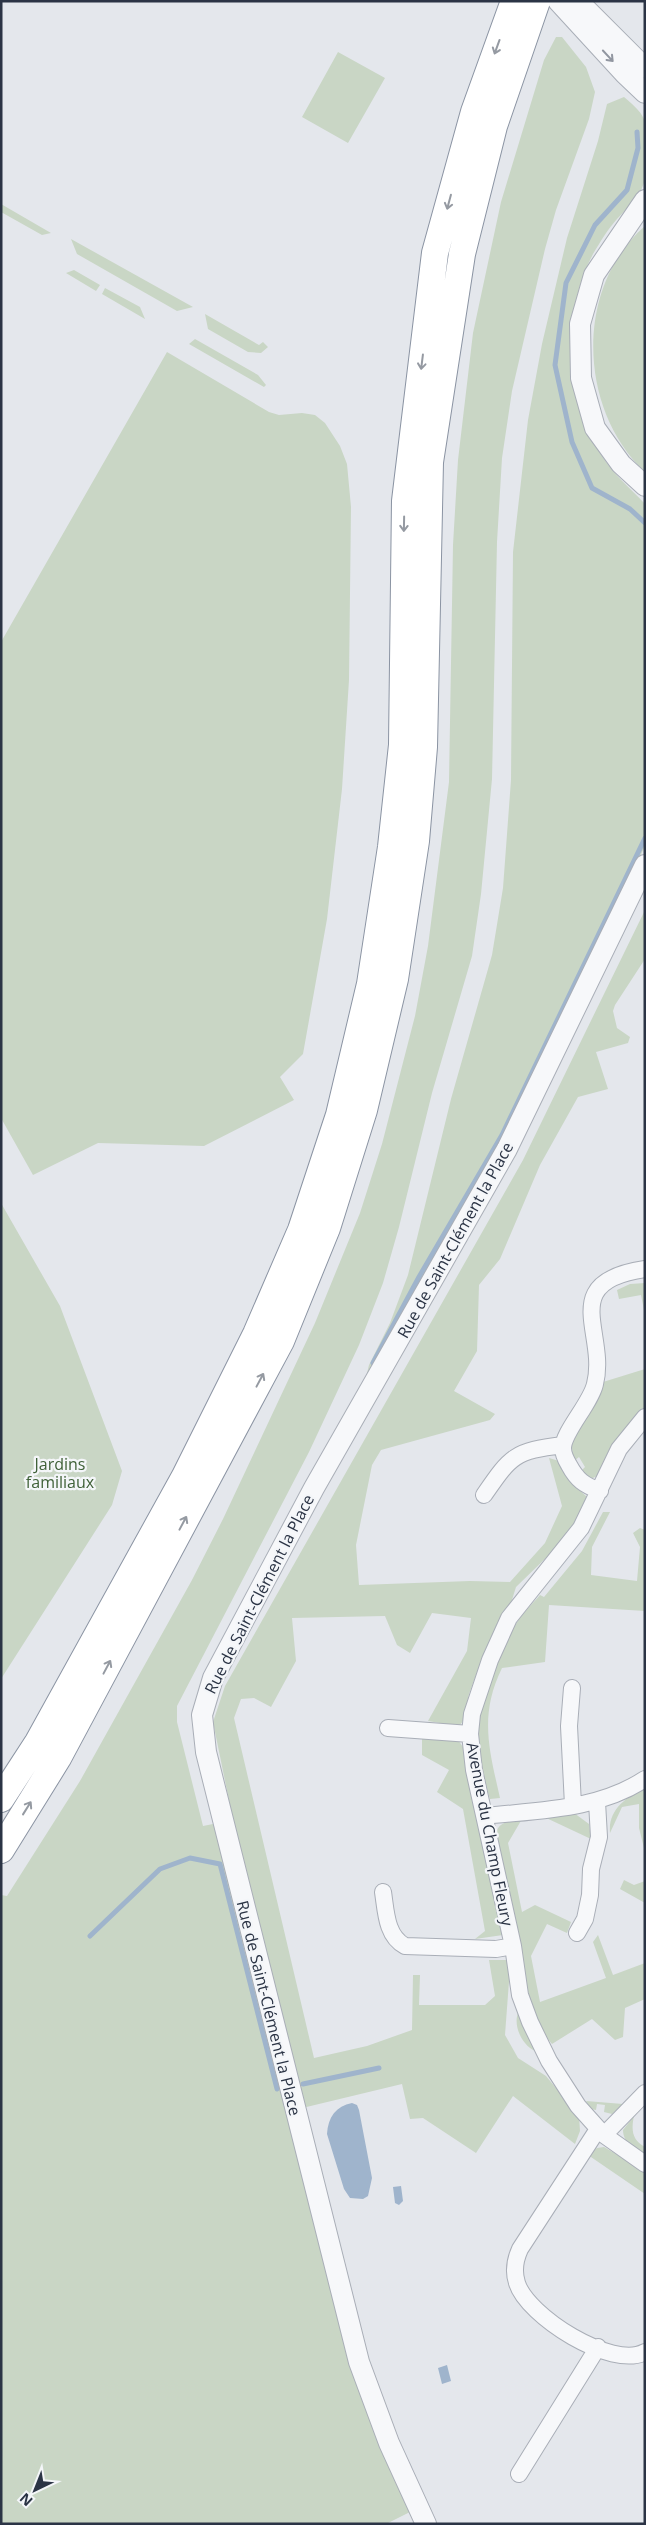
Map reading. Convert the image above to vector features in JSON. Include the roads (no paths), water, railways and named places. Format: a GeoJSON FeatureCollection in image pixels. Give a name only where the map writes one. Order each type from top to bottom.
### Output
{"type":"FeatureCollection","features":[{"type":"Feature","properties":{"kind":"highway"},"geometry":{"type":"LineString","coordinates":[[4,1793],[38,1742],[175,1494],[256,1334],[301,1230],[339,1115],[370,984],[391,846],[402,745],[405,501],[435,253],[474,112],[514,1]]}},
{"type":"Feature","properties":{"kind":"highway"},"geometry":{"type":"LineString","coordinates":[[1,1850],[58,1758],[281,1341],[327,1228],[364,1110],[395,979],[416,841],[424,747],[430,462],[461,263],[494,126],[537,1]]}},
{"type":"Feature","properties":{"kind":"street"},"geometry":{"type":"LineString","coordinates":[[558,1],[579,10],[645,68]]}},
{"type":"Feature","properties":{"kind":"street"},"geometry":{"type":"LineString","coordinates":[[579,10],[645,93]]}},
{"type":"Feature","properties":{"kind":"street"},"geometry":{"type":"LineString","coordinates":[[645,200],[594,275],[580,324],[581,378],[595,428],[621,464],[645,486]]}},
{"type":"Feature","properties":{"kind":"street"},"geometry":{"type":"LineString","coordinates":[[628,223],[645,211]]}},
{"type":"Feature","properties":{"kind":"street","name":"Rue de Saint-Clément la Place"},"geometry":{"type":"LineString","coordinates":[[426,2524],[381,2425],[356,2354],[206,1752],[202,1715],[213,1678],[314,1488],[519,1126],[608,937],[645,865]]}},
{"type":"Feature","properties":{"kind":"street"},"geometry":{"type":"LineString","coordinates":[[600,1491],[577,1479],[565,1457],[563,1445],[589,1400],[596,1383],[597,1366],[590,1314],[593,1300],[610,1280],[628,1272],[645,1269]]}},
{"type":"Feature","properties":{"kind":"street","name":"Avenue du Champ Fleury"},"geometry":{"type":"LineString","coordinates":[[645,1417],[619,1449],[600,1491],[573,1539],[509,1618],[490,1660],[472,1714],[470,1734],[474,1770],[486,1816],[523,2005],[538,2042],[578,2106],[601,2132],[645,2164]]}},
{"type":"Feature","properties":{"kind":"street"},"geometry":{"type":"LineString","coordinates":[[484,1494],[514,1456],[538,1448],[563,1445]]}},
{"type":"Feature","properties":{"kind":"street"},"geometry":{"type":"LineString","coordinates":[[572,1688],[569,1726],[572,1805]]}},
{"type":"Feature","properties":{"kind":"street"},"geometry":{"type":"LineString","coordinates":[[388,1728],[470,1734]]}},
{"type":"Feature","properties":{"kind":"street"},"geometry":{"type":"LineString","coordinates":[[486,1816],[597,1802],[623,1793],[645,1780]]}},
{"type":"Feature","properties":{"kind":"street"},"geometry":{"type":"LineString","coordinates":[[577,1933],[584,1919],[589,1901],[591,1869],[599,1837],[597,1802]]}},
{"type":"Feature","properties":{"kind":"street"},"geometry":{"type":"LineString","coordinates":[[383,1892],[389,1925],[395,1937],[405,1946],[496,1949],[512,1946]]}},
{"type":"Feature","properties":{"kind":"street"},"geometry":{"type":"LineString","coordinates":[[645,2093],[601,2132],[520,2249],[515,2266],[517,2284],[534,2308],[564,2331],[598,2348],[627,2356],[645,2352]]}},
{"type":"Feature","properties":{"kind":"street"},"geometry":{"type":"LineString","coordinates":[[520,2474],[598,2348]]}},
{"type":"Feature","properties":{"kind":"water"},"geometry":{"type":"Polygon","coordinates":[[[352,2103],[357,2105],[359,2110],[372,2178],[368,2196],[363,2199],[350,2198],[344,2189],[327,2134],[329,2122],[334,2113],[346,2104],[352,2103]]]}},
{"type":"Feature","properties":{"kind":"water"},"geometry":{"type":"Polygon","coordinates":[[[401,2186],[403,2201],[399,2205],[395,2203],[393,2187],[401,2186]]]}},
{"type":"Feature","properties":{"kind":"water"},"geometry":{"type":"Polygon","coordinates":[[[447,2365],[451,2381],[442,2384],[438,2368],[447,2365]]]}},
{"type":"Feature","properties":{"kind":"waterway"},"geometry":{"type":"LineString","coordinates":[[637,132],[638,148],[627,190],[595,225],[566,283],[555,365],[572,442],[592,488],[630,509],[645,523]]}},
{"type":"Feature","properties":{"kind":"waterway"},"geometry":{"type":"LineString","coordinates":[[373,1363],[419,1277],[502,1135],[645,838]]}},
{"type":"Feature","properties":{"kind":"waterway"},"geometry":{"type":"LineString","coordinates":[[90,1936],[160,1869],[190,1858],[220,1864],[277,2089]]}},
{"type":"Feature","properties":{"kind":"waterway"},"geometry":{"type":"LineString","coordinates":[[303,2084],[379,2068]]}},
{"type":"Feature","properties":{"kind":"park label","name":"Jardins familiaux"},"geometry":{"type":"Point","coordinates":[60,1473]}}]}
